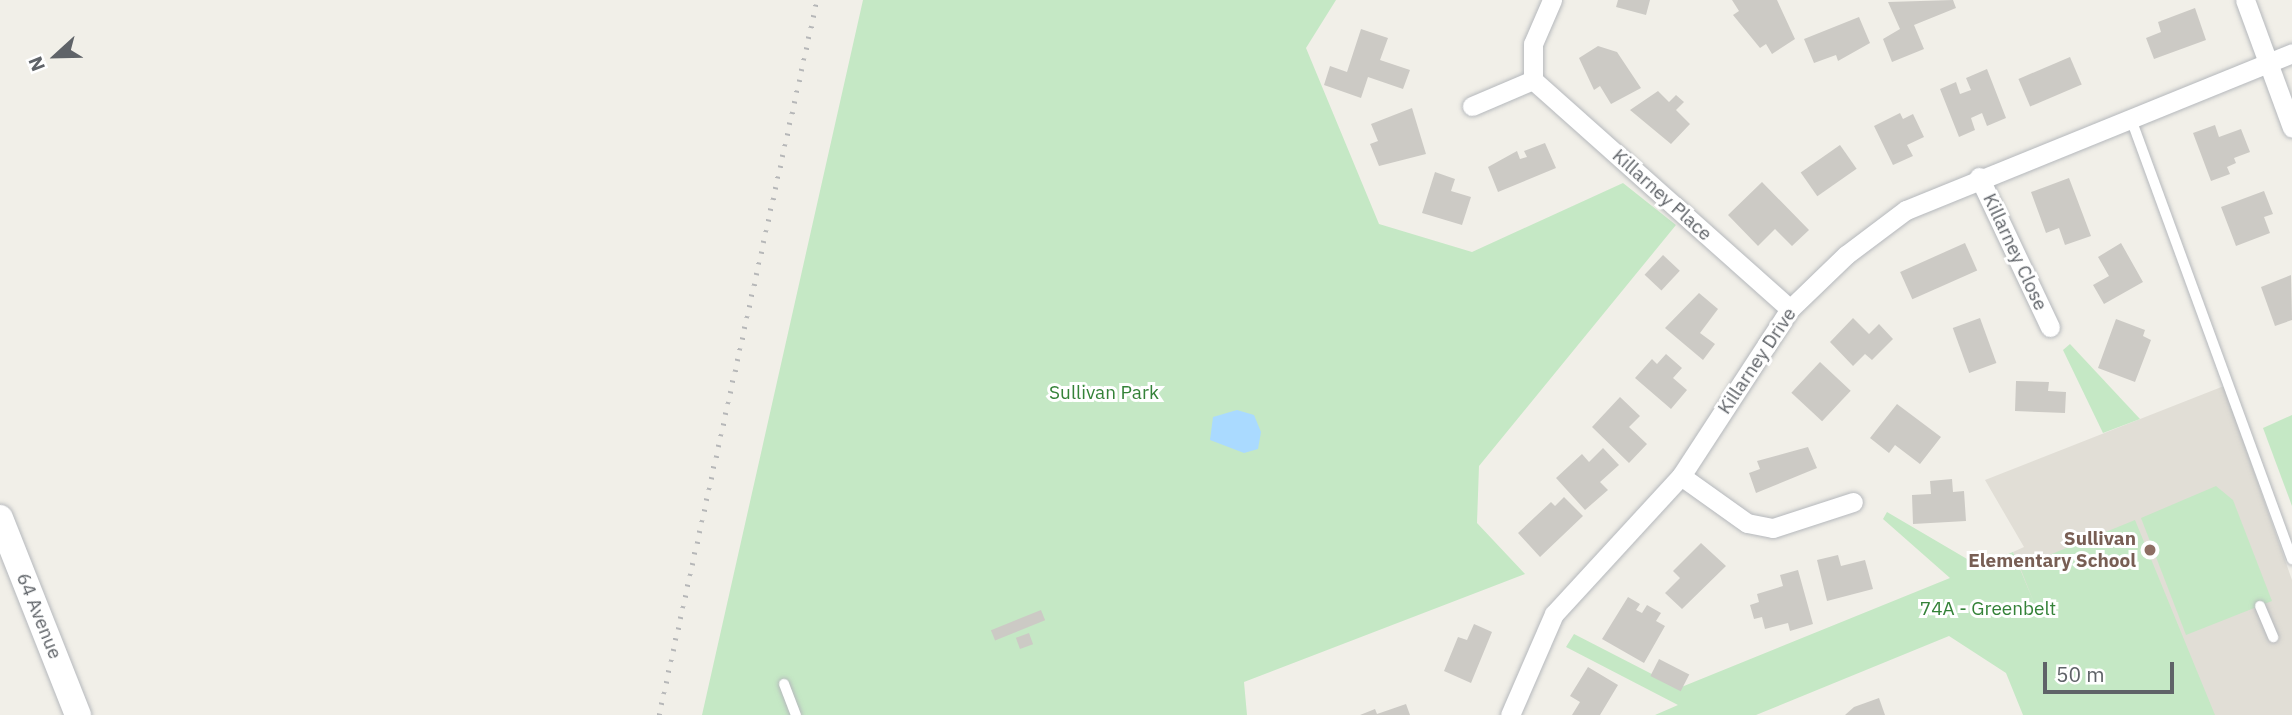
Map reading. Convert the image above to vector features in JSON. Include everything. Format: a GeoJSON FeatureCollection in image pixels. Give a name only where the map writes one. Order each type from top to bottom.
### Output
{"type":"FeatureCollection","features":[{"type":"Feature","properties":{"kind":"main road","name":"64 Avenue"},"geometry":{"type":"LineString","coordinates":[[0,518],[78,715]]}},
{"type":"Feature","properties":{"kind":"street"},"geometry":{"type":"LineString","coordinates":[[1472,106],[1533,80],[1533,44],[1552,0]]}},
{"type":"Feature","properties":{"kind":"street"},"geometry":{"type":"LineString","coordinates":[[2245,0],[2292,128]]}},
{"type":"Feature","properties":{"kind":"street","name":"Killarney Drive"},"geometry":{"type":"LineString","coordinates":[[1510,715],[1554,614],[1681,476],[1790,309],[1846,255],[1906,210],[1979,177],[2131,119],[2292,52]]}},
{"type":"Feature","properties":{"kind":"street","name":"Killarney Place"},"geometry":{"type":"LineString","coordinates":[[1533,80],[1790,309]]}},
{"type":"Feature","properties":{"kind":"street","name":"Killarney Close"},"geometry":{"type":"LineString","coordinates":[[1979,177],[2050,327]]}},
{"type":"Feature","properties":{"kind":"street"},"geometry":{"type":"LineString","coordinates":[[1681,476],[1747,523],[1773,528],[1853,502]]}},
{"type":"Feature","properties":{"kind":"lane"},"geometry":{"type":"LineString","coordinates":[[2131,119],[2292,560]]}},
{"type":"Feature","properties":{"kind":"lane"},"geometry":{"type":"LineString","coordinates":[[2260,606],[2273,637]]}},
{"type":"Feature","properties":{"kind":"lane"},"geometry":{"type":"LineString","coordinates":[[784,684],[796,715]]}},
{"type":"Feature","properties":{"kind":"shaded area","name":"Sullivan Elementary School"},"geometry":{"type":"Polygon","coordinates":[[[2224,386],[2292,580],[2292,715],[2080,715],[2013,552],[2024,547],[1985,480],[2224,386]]]}},
{"type":"Feature","properties":{"kind":"green space","name":"Sullivan Park"},"geometry":{"type":"Polygon","coordinates":[[[863,0],[1336,0],[1306,48],[1379,224],[1472,252],[1623,183],[1676,225],[1479,466],[1477,523],[1525,574],[1244,682],[1247,715],[702,715],[863,0]]]}},
{"type":"Feature","properties":{"kind":"green space"},"geometry":{"type":"Polygon","coordinates":[[[2070,344],[2140,419],[2103,433],[2063,350],[2070,344]]]}},
{"type":"Feature","properties":{"kind":"green space"},"geometry":{"type":"Polygon","coordinates":[[[2292,415],[2292,506],[2263,428],[2292,415]]]}},
{"type":"Feature","properties":{"kind":"green space"},"geometry":{"type":"Polygon","coordinates":[[[2216,486],[2233,500],[2272,601],[2186,635],[2141,518],[2216,486]]]}},
{"type":"Feature","properties":{"kind":"green space","name":"74A - Greenbelt"},"geometry":{"type":"Polygon","coordinates":[[[1887,512],[1979,566],[2013,552],[2035,605],[2020,567],[2135,520],[2215,715],[2023,715],[2006,673],[1949,636],[1756,715],[1655,715],[1678,705],[1566,647],[1574,634],[1679,688],[1950,578],[1883,519],[1887,512]]]}},
{"type":"Feature","properties":{"kind":"water"},"geometry":{"type":"Polygon","coordinates":[[[1237,410],[1254,415],[1261,432],[1258,449],[1244,453],[1210,440],[1213,417],[1237,410]]]}},
{"type":"Feature","properties":{"kind":"building"},"geometry":{"type":"Polygon","coordinates":[[[1618,0],[1650,0],[1646,15],[1616,7],[1618,0]]]}},
{"type":"Feature","properties":{"kind":"building"},"geometry":{"type":"Polygon","coordinates":[[[1732,0],[1777,0],[1795,39],[1772,54],[1766,44],[1760,48],[1733,15],[1739,11],[1732,0]]]}},
{"type":"Feature","properties":{"kind":"building"},"geometry":{"type":"Polygon","coordinates":[[[1953,0],[1956,8],[1914,25],[1924,49],[1892,62],[1883,39],[1900,29],[1888,2],[1953,0]]]}},
{"type":"Feature","properties":{"kind":"building"},"geometry":{"type":"Polygon","coordinates":[[[2195,8],[2206,40],[2154,59],[2146,38],[2161,32],[2158,22],[2195,8]]]}},
{"type":"Feature","properties":{"kind":"building"},"geometry":{"type":"Polygon","coordinates":[[[1859,17],[1870,43],[1838,61],[1836,55],[1814,63],[1804,39],[1859,17]]]}},
{"type":"Feature","properties":{"kind":"building"},"geometry":{"type":"Polygon","coordinates":[[[1361,29],[1388,38],[1380,60],[1410,70],[1403,89],[1368,77],[1361,98],[1324,85],[1330,66],[1347,72],[1361,29]]]}},
{"type":"Feature","properties":{"kind":"building"},"geometry":{"type":"Polygon","coordinates":[[[1598,46],[1617,52],[1641,88],[1611,104],[1600,86],[1594,90],[1579,58],[1598,46]]]}},
{"type":"Feature","properties":{"kind":"building"},"geometry":{"type":"Polygon","coordinates":[[[2070,57],[2082,85],[2030,106],[2018,79],[2070,57]]]}},
{"type":"Feature","properties":{"kind":"building"},"geometry":{"type":"Polygon","coordinates":[[[1987,69],[2006,118],[1987,126],[1982,113],[1971,118],[1975,130],[1959,137],[1940,89],[1956,82],[1960,94],[1971,90],[1966,78],[1987,69]]]}},
{"type":"Feature","properties":{"kind":"building"},"geometry":{"type":"Polygon","coordinates":[[[1658,91],[1669,102],[1676,95],[1684,102],[1676,110],[1690,124],[1671,144],[1630,110],[1658,91]]]}},
{"type":"Feature","properties":{"kind":"building"},"geometry":{"type":"Polygon","coordinates":[[[1412,108],[1426,154],[1379,166],[1370,144],[1378,141],[1371,124],[1412,108]]]}},
{"type":"Feature","properties":{"kind":"building"},"geometry":{"type":"Polygon","coordinates":[[[1900,113],[1903,119],[1913,114],[1924,137],[1907,145],[1913,156],[1893,165],[1874,126],[1900,113]]]}},
{"type":"Feature","properties":{"kind":"building"},"geometry":{"type":"Polygon","coordinates":[[[2215,125],[2219,137],[2241,129],[2250,152],[2234,158],[2236,163],[2227,167],[2230,174],[2211,181],[2193,133],[2215,125]]]}},
{"type":"Feature","properties":{"kind":"building"},"geometry":{"type":"Polygon","coordinates":[[[1545,143],[1556,168],[1498,192],[1488,167],[1517,151],[1520,159],[1527,157],[1524,151],[1545,143]]]}},
{"type":"Feature","properties":{"kind":"building"},"geometry":{"type":"Polygon","coordinates":[[[1840,145],[1857,169],[1817,196],[1801,173],[1840,145]]]}},
{"type":"Feature","properties":{"kind":"building"},"geometry":{"type":"Polygon","coordinates":[[[1435,172],[1455,179],[1451,191],[1471,197],[1462,225],[1422,213],[1435,172]]]}},
{"type":"Feature","properties":{"kind":"building"},"geometry":{"type":"Polygon","coordinates":[[[2069,178],[2091,236],[2065,245],[2059,228],[2046,233],[2031,192],[2069,178]]]}},
{"type":"Feature","properties":{"kind":"building"},"geometry":{"type":"Polygon","coordinates":[[[1762,182],[1809,230],[1792,246],[1775,229],[1758,246],[1728,215],[1762,182]]]}},
{"type":"Feature","properties":{"kind":"building"},"geometry":{"type":"Polygon","coordinates":[[[2264,191],[2273,214],[2264,217],[2270,233],[2236,246],[2221,207],[2264,191]]]}},
{"type":"Feature","properties":{"kind":"building"},"geometry":{"type":"Polygon","coordinates":[[[1965,243],[1977,270],[1912,299],[1900,272],[1965,243]]]}},
{"type":"Feature","properties":{"kind":"building"},"geometry":{"type":"Polygon","coordinates":[[[2121,243],[2143,282],[2104,304],[2093,285],[2109,276],[2098,257],[2121,243]]]}},
{"type":"Feature","properties":{"kind":"building"},"geometry":{"type":"Polygon","coordinates":[[[1663,255],[1680,271],[1661,290],[1645,275],[1663,255]]]}},
{"type":"Feature","properties":{"kind":"building"},"geometry":{"type":"Polygon","coordinates":[[[2291,275],[2292,320],[2275,326],[2261,287],[2291,275]]]}},
{"type":"Feature","properties":{"kind":"building"},"geometry":{"type":"Polygon","coordinates":[[[1699,293],[1718,309],[1700,333],[1715,344],[1703,360],[1665,328],[1699,293]]]}},
{"type":"Feature","properties":{"kind":"building"},"geometry":{"type":"Polygon","coordinates":[[[1853,318],[1869,334],[1879,324],[1893,339],[1872,360],[1865,354],[1853,366],[1830,342],[1853,318]]]}},
{"type":"Feature","properties":{"kind":"building"},"geometry":{"type":"Polygon","coordinates":[[[1980,318],[1996,363],[1969,373],[1953,328],[1980,318]]]}},
{"type":"Feature","properties":{"kind":"building"},"geometry":{"type":"Polygon","coordinates":[[[2116,319],[2145,330],[2143,336],[2151,340],[2135,382],[2098,368],[2116,319]]]}},
{"type":"Feature","properties":{"kind":"building"},"geometry":{"type":"Polygon","coordinates":[[[1666,354],[1682,368],[1673,378],[1687,390],[1671,409],[1635,378],[1652,359],[1657,364],[1666,354]]]}},
{"type":"Feature","properties":{"kind":"building"},"geometry":{"type":"Polygon","coordinates":[[[1820,362],[1851,391],[1822,421],[1791,393],[1820,362]]]}},
{"type":"Feature","properties":{"kind":"building"},"geometry":{"type":"Polygon","coordinates":[[[2016,381],[2049,382],[2048,391],[2066,392],[2065,413],[2015,411],[2016,381]]]}},
{"type":"Feature","properties":{"kind":"building"},"geometry":{"type":"Polygon","coordinates":[[[1620,397],[1640,416],[1629,427],[1647,444],[1629,463],[1592,427],[1620,397]]]}},
{"type":"Feature","properties":{"kind":"building"},"geometry":{"type":"Polygon","coordinates":[[[1897,404],[1941,437],[1920,464],[1895,445],[1889,453],[1870,438],[1897,404]]]}},
{"type":"Feature","properties":{"kind":"building"},"geometry":{"type":"Polygon","coordinates":[[[1808,447],[1817,468],[1756,493],[1749,473],[1760,469],[1757,461],[1808,447]]]}},
{"type":"Feature","properties":{"kind":"building"},"geometry":{"type":"Polygon","coordinates":[[[1603,448],[1619,465],[1600,482],[1608,490],[1585,510],[1556,478],[1582,454],[1589,462],[1603,448]]]}},
{"type":"Feature","properties":{"kind":"building"},"geometry":{"type":"Polygon","coordinates":[[[1952,479],[1953,492],[1964,491],[1966,521],[1913,524],[1912,495],[1931,494],[1930,481],[1952,479]]]}},
{"type":"Feature","properties":{"kind":"building"},"geometry":{"type":"Polygon","coordinates":[[[1564,497],[1583,516],[1540,557],[1518,533],[1551,502],[1555,506],[1564,497]]]}},
{"type":"Feature","properties":{"kind":"building"},"geometry":{"type":"Polygon","coordinates":[[[1701,543],[1726,566],[1682,609],[1665,593],[1680,578],[1673,571],[1701,543]]]}},
{"type":"Feature","properties":{"kind":"building"},"geometry":{"type":"Polygon","coordinates":[[[1838,555],[1841,566],[1865,560],[1873,589],[1827,601],[1817,560],[1838,555]]]}},
{"type":"Feature","properties":{"kind":"building"},"geometry":{"type":"Polygon","coordinates":[[[1798,570],[1813,624],[1790,631],[1788,623],[1765,629],[1762,617],[1754,619],[1750,605],[1759,602],[1757,594],[1783,586],[1780,575],[1798,570]]]}},
{"type":"Feature","properties":{"kind":"building"},"geometry":{"type":"Polygon","coordinates":[[[1628,597],[1640,604],[1636,610],[1642,613],[1647,605],[1661,613],[1656,621],[1665,626],[1644,663],[1602,639],[1628,597]]]}},
{"type":"Feature","properties":{"kind":"building"},"geometry":{"type":"Polygon","coordinates":[[[1041,610],[1045,620],[995,640],[991,630],[1041,610]]]}},
{"type":"Feature","properties":{"kind":"building"},"geometry":{"type":"Polygon","coordinates":[[[1474,624],[1492,632],[1471,683],[1444,671],[1458,637],[1467,640],[1474,624]]]}},
{"type":"Feature","properties":{"kind":"building"},"geometry":{"type":"Polygon","coordinates":[[[1029,633],[1033,644],[1020,649],[1016,638],[1029,633]]]}},
{"type":"Feature","properties":{"kind":"building"},"geometry":{"type":"Polygon","coordinates":[[[1659,659],[1689,674],[1681,691],[1650,676],[1659,659]]]}},
{"type":"Feature","properties":{"kind":"building"},"geometry":{"type":"Polygon","coordinates":[[[1588,667],[1618,685],[1600,715],[1572,715],[1580,702],[1570,696],[1588,667]]]}},
{"type":"Feature","properties":{"kind":"building"},"geometry":{"type":"Polygon","coordinates":[[[1879,698],[1885,715],[1845,715],[1854,707],[1879,698]]]}},
{"type":"Feature","properties":{"kind":"building"},"geometry":{"type":"Polygon","coordinates":[[[1406,704],[1410,715],[1360,715],[1375,709],[1377,714],[1406,704]]]}},
{"type":"Feature","properties":{"kind":"railway"},"geometry":{"type":"LineString","coordinates":[[659,715],[817,0]]}},
{"type":"Feature","properties":{"kind":"place","name":"Sullivan Elementary School"},"geometry":{"type":"Point","coordinates":[2150,550]}}]}
